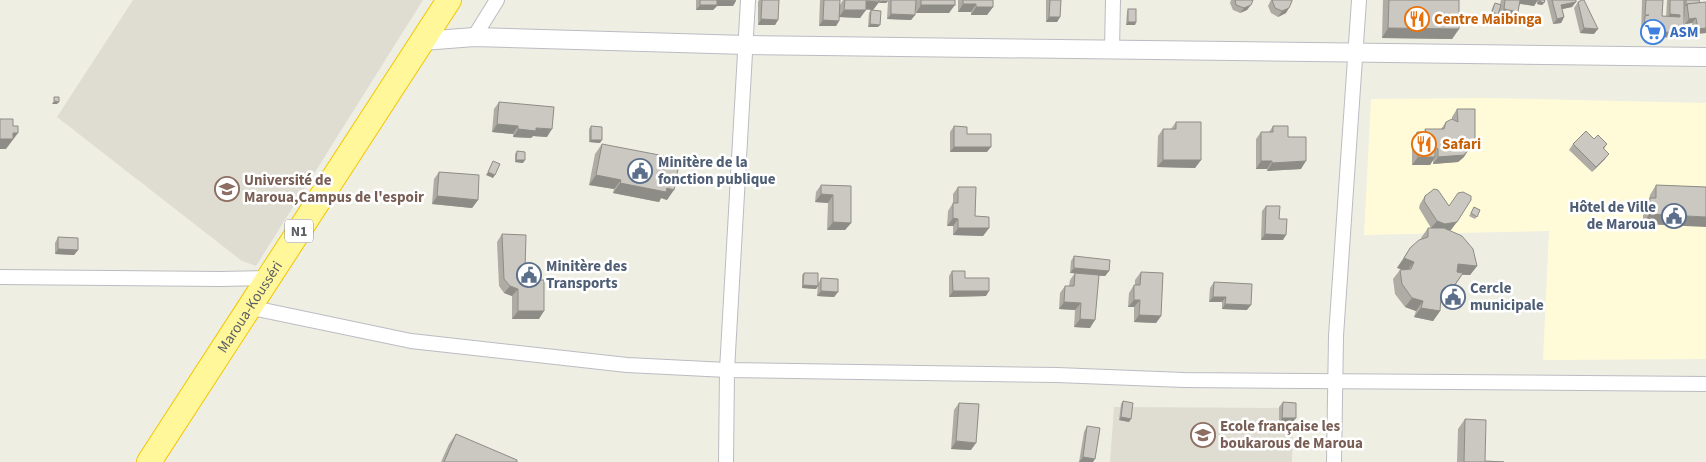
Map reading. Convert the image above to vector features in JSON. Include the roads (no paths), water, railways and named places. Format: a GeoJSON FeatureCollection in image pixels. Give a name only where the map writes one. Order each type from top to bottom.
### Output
{"type":"FeatureCollection","features":[{"type":"Feature","properties":{"kind":"highway","name":"Maroua-Kousséri"},"geometry":{"type":"LineString","coordinates":[[149,462],[448,0]]}},
{"type":"Feature","properties":{"kind":"street"},"geometry":{"type":"LineString","coordinates":[[474,37],[498,0]]}},
{"type":"Feature","properties":{"kind":"street"},"geometry":{"type":"LineString","coordinates":[[726,462],[727,370],[748,0]]}},
{"type":"Feature","properties":{"kind":"street"},"geometry":{"type":"LineString","coordinates":[[1112,50],[1113,0]]}},
{"type":"Feature","properties":{"kind":"street"},"geometry":{"type":"LineString","coordinates":[[1334,462],[1336,336],[1359,0]]}},
{"type":"Feature","properties":{"kind":"street"},"geometry":{"type":"LineString","coordinates":[[423,41],[474,37],[746,45],[1706,57]]}},
{"type":"Feature","properties":{"kind":"street"},"geometry":{"type":"LineString","coordinates":[[0,277],[220,280],[269,278]]}},
{"type":"Feature","properties":{"kind":"street"},"geometry":{"type":"LineString","coordinates":[[248,307],[411,342],[628,365],[727,370],[1057,374],[1184,380],[1706,384]]}},
{"type":"Feature","properties":{"kind":"place","name":"Centre Maibinga"},"geometry":{"type":"Point","coordinates":[1417,19]}},
{"type":"Feature","properties":{"kind":"place","name":"ASM"},"geometry":{"type":"Point","coordinates":[1653,32]}},
{"type":"Feature","properties":{"kind":"place","name":"Safari"},"geometry":{"type":"Point","coordinates":[1424,144]}},
{"type":"Feature","properties":{"kind":"place","name":"Minitère de la fonction publique"},"geometry":{"type":"Point","coordinates":[640,171]}},
{"type":"Feature","properties":{"kind":"place","name":"Université de Maroua,Campus de l'espoir"},"geometry":{"type":"Point","coordinates":[227,189]}},
{"type":"Feature","properties":{"kind":"place","name":"Hôtel de Ville de Maroua"},"geometry":{"type":"Point","coordinates":[1674,216]}},
{"type":"Feature","properties":{"kind":"place","name":"Minitère des Transports"},"geometry":{"type":"Point","coordinates":[529,275]}},
{"type":"Feature","properties":{"kind":"place","name":"Cercle municipale"},"geometry":{"type":"Point","coordinates":[1453,297]}},
{"type":"Feature","properties":{"kind":"place","name":"Ecole française les boukarous de Maroua"},"geometry":{"type":"Point","coordinates":[1203,435]}}]}
